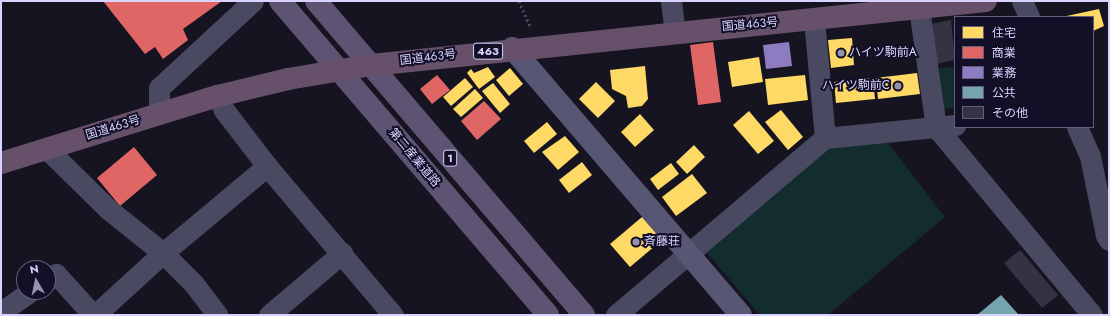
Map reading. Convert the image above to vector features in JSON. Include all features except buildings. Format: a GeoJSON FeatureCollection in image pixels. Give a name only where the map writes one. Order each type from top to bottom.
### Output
{"type":"FeatureCollection","features":[{"type":"Feature","properties":{"kind":"highway","name":"国道463号"},"geometry":{"type":"LineString","coordinates":[[1,163],[218,96],[288,79],[372,64],[512,48],[986,1]]}},
{"type":"Feature","properties":{"kind":"main road","name":"第二産業道路"},"geometry":{"type":"LineString","coordinates":[[280,1],[548,315]]}},
{"type":"Feature","properties":{"kind":"main road","name":"1"},"geometry":{"type":"LineString","coordinates":[[316,1],[372,64],[584,315]]}},
{"type":"Feature","properties":{"kind":"street"},"geometry":{"type":"LineString","coordinates":[[159,114],[159,88],[253,1]]}},
{"type":"Feature","properties":{"kind":"street"},"geometry":{"type":"LineString","coordinates":[[671,1],[675,32]]}},
{"type":"Feature","properties":{"kind":"street"},"geometry":{"type":"LineString","coordinates":[[1022,1],[1029,16]]}},
{"type":"Feature","properties":{"kind":"street"},"geometry":{"type":"LineString","coordinates":[[919,8],[946,126],[1092,315]]}},
{"type":"Feature","properties":{"kind":"street"},"geometry":{"type":"LineString","coordinates":[[814,19],[825,138]]}},
{"type":"Feature","properties":{"kind":"street"},"geometry":{"type":"LineString","coordinates":[[512,48],[689,252],[741,315]]}},
{"type":"Feature","properties":{"kind":"street"},"geometry":{"type":"LineString","coordinates":[[218,96],[224,110],[268,166],[393,315]]}},
{"type":"Feature","properties":{"kind":"street"},"geometry":{"type":"LineString","coordinates":[[616,315],[825,138],[946,126]]}},
{"type":"Feature","properties":{"kind":"street"},"geometry":{"type":"LineString","coordinates":[[1078,128],[1090,156],[1106,235],[1109,240]]}},
{"type":"Feature","properties":{"kind":"street"},"geometry":{"type":"LineString","coordinates":[[47,149],[108,209],[163,253],[194,284],[218,315]]}},
{"type":"Feature","properties":{"kind":"street"},"geometry":{"type":"LineString","coordinates":[[56,274],[94,315],[163,253],[268,166]]}},
{"type":"Feature","properties":{"kind":"street"},"geometry":{"type":"LineString","coordinates":[[269,315],[342,253]]}},
{"type":"Feature","properties":{"kind":"street"},"geometry":{"type":"LineString","coordinates":[[1,312],[18,300]]}},
{"type":"Feature","properties":{"kind":"path"},"geometry":{"type":"LineString","coordinates":[[519,1],[536,46]]}},
{"type":"Feature","properties":{"kind":"green space"},"geometry":{"type":"Polygon","coordinates":[[[954,67],[954,108],[944,109],[939,68],[954,67]]]}},
{"type":"Feature","properties":{"kind":"green space"},"geometry":{"type":"Polygon","coordinates":[[[888,143],[945,217],[828,315],[760,315],[707,253],[829,147],[888,143]]]}},
{"type":"Feature","properties":{"kind":"place","name":"ハイツ駒前A"},"geometry":{"type":"Point","coordinates":[841,53]}},
{"type":"Feature","properties":{"kind":"place","name":"ハイツ駒前C"},"geometry":{"type":"Point","coordinates":[898,86]}},
{"type":"Feature","properties":{"kind":"place","name":"斉藤荘"},"geometry":{"type":"Point","coordinates":[636,242]}}]}
